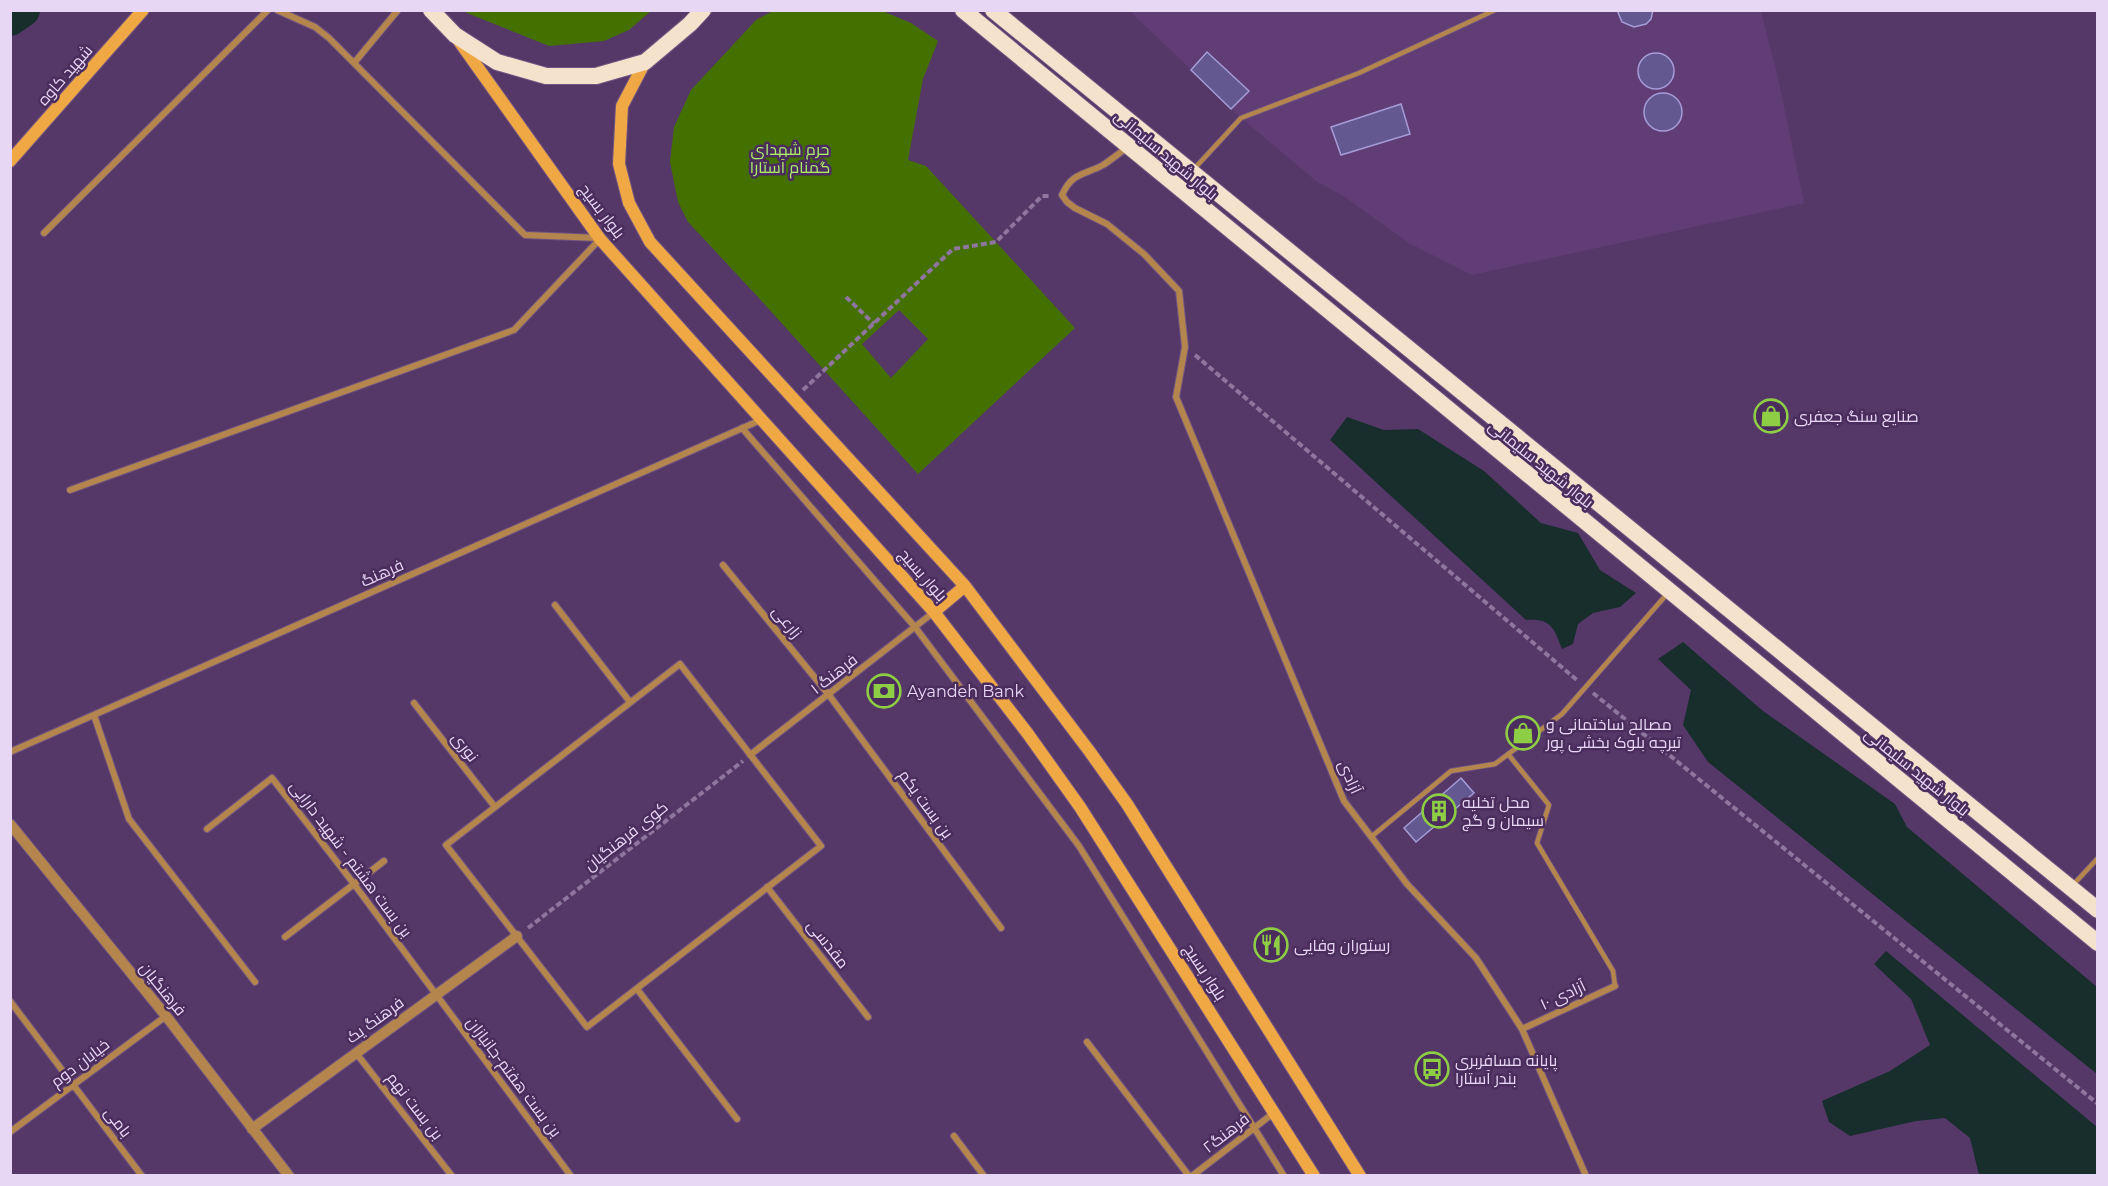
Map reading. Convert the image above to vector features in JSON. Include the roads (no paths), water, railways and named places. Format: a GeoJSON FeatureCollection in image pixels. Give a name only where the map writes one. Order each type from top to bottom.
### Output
{"type":"FeatureCollection","features":[{"type":"Feature","properties":{"kind":"highway"},"geometry":{"type":"LineString","coordinates":[[431,10],[455,35],[497,62],[546,76],[596,76],[645,62],[703,10]]}},
{"type":"Feature","properties":{"kind":"highway","name":"بلوار شهید سلیمانی"},"geometry":{"type":"LineString","coordinates":[[963,10],[2097,944]]}},
{"type":"Feature","properties":{"kind":"highway","name":"بلوار شهید سلیمانی"},"geometry":{"type":"LineString","coordinates":[[993,10],[2097,910]]}},
{"type":"Feature","properties":{"kind":"main road","name":"شهید کاوه"},"geometry":{"type":"LineString","coordinates":[[10,161],[143,10]]}},
{"type":"Feature","properties":{"kind":"main road","name":"بلوار بسیج"},"geometry":{"type":"LineString","coordinates":[[455,35],[600,238],[934,612],[1028,734],[1080,807],[1314,1176]]}},
{"type":"Feature","properties":{"kind":"main road","name":"بلوار بسیج"},"geometry":{"type":"LineString","coordinates":[[645,62],[622,106],[620,164],[629,203],[650,242],[965,586],[1090,752],[1126,804],[1360,1176]]}},
{"type":"Feature","properties":{"kind":"main road"},"geometry":{"type":"LineString","coordinates":[[934,612],[965,586]]}},
{"type":"Feature","properties":{"kind":"street"},"geometry":{"type":"LineString","coordinates":[[44,232],[268,10]]}},
{"type":"Feature","properties":{"kind":"street"},"geometry":{"type":"LineString","coordinates":[[277,10],[315,27],[354,63],[525,235],[600,238]]}},
{"type":"Feature","properties":{"kind":"street"},"geometry":{"type":"LineString","coordinates":[[354,63],[398,10]]}},
{"type":"Feature","properties":{"kind":"street","name":"آزادی"},"geometry":{"type":"LineString","coordinates":[[1127,147],[1102,165],[1078,175],[1067,183],[1062,195],[1067,202],[1107,224],[1144,254],[1179,291],[1185,346],[1176,397],[1344,801],[1407,884],[1476,958],[1522,1029],[1586,1176]]}},
{"type":"Feature","properties":{"kind":"street"},"geometry":{"type":"LineString","coordinates":[[70,490],[514,330],[600,238]]}},
{"type":"Feature","properties":{"kind":"street","name":"فرهنگ"},"geometry":{"type":"LineString","coordinates":[[10,752],[763,419]]}},
{"type":"Feature","properties":{"kind":"street"},"geometry":{"type":"LineString","coordinates":[[742,428],[915,627],[1079,846],[1284,1176]]}},
{"type":"Feature","properties":{"kind":"street","name":"زارعی"},"geometry":{"type":"LineString","coordinates":[[723,565],[829,695]]}},
{"type":"Feature","properties":{"kind":"street"},"geometry":{"type":"LineString","coordinates":[[555,605],[630,702]]}},
{"type":"Feature","properties":{"kind":"street","name":"فرهنگ ۱"},"geometry":{"type":"LineString","coordinates":[[750,755],[934,612]]}},
{"type":"Feature","properties":{"kind":"street"},"geometry":{"type":"LineString","coordinates":[[680,664],[750,755],[820,846],[587,1027],[446,845],[680,664]]}},
{"type":"Feature","properties":{"kind":"street","name":"بن بست یکم"},"geometry":{"type":"LineString","coordinates":[[829,695],[1001,928]]}},
{"type":"Feature","properties":{"kind":"street","name":"نوری"},"geometry":{"type":"LineString","coordinates":[[414,703],[495,807]]}},
{"type":"Feature","properties":{"kind":"street"},"geometry":{"type":"LineString","coordinates":[[94,715],[129,819],[255,982]]}},
{"type":"Feature","properties":{"kind":"street","name":"بن بست هشتم - شهید دارایی"},"geometry":{"type":"LineString","coordinates":[[207,829],[272,778],[436,994]]}},
{"type":"Feature","properties":{"kind":"street","name":"فرهنگیان"},"geometry":{"type":"LineString","coordinates":[[10,824],[166,1016],[289,1176]]}},
{"type":"Feature","properties":{"kind":"street"},"geometry":{"type":"LineString","coordinates":[[285,937],[384,861]]}},
{"type":"Feature","properties":{"kind":"street","name":"مقدسی"},"geometry":{"type":"LineString","coordinates":[[767,887],[868,1017]]}},
{"type":"Feature","properties":{"kind":"street","name":"فرهنگ یک"},"geometry":{"type":"LineString","coordinates":[[252,1129],[517,936]]}},
{"type":"Feature","properties":{"kind":"street","name":"آزادی ۱۰"},"geometry":{"type":"LineString","coordinates":[[1522,1029],[1615,986]]}},
{"type":"Feature","properties":{"kind":"street"},"geometry":{"type":"LineString","coordinates":[[637,988],[737,1119]]}},
{"type":"Feature","properties":{"kind":"street","name":"بن بست هفتم-جانبازان"},"geometry":{"type":"LineString","coordinates":[[436,994],[571,1176]]}},
{"type":"Feature","properties":{"kind":"street","name":"بامی"},"geometry":{"type":"LineString","coordinates":[[10,1001],[142,1176]]}},
{"type":"Feature","properties":{"kind":"street","name":"خیابان دوم"},"geometry":{"type":"LineString","coordinates":[[10,1132],[166,1016]]}},
{"type":"Feature","properties":{"kind":"street"},"geometry":{"type":"LineString","coordinates":[[1087,1042],[1191,1176]]}},
{"type":"Feature","properties":{"kind":"street","name":"بن بست نهم"},"geometry":{"type":"LineString","coordinates":[[356,1053],[452,1176]]}},
{"type":"Feature","properties":{"kind":"street","name":"فرهنگ۲"},"geometry":{"type":"LineString","coordinates":[[1191,1176],[1275,1112]]}},
{"type":"Feature","properties":{"kind":"street"},"geometry":{"type":"LineString","coordinates":[[954,1136],[984,1176]]}},
{"type":"Feature","properties":{"kind":"lane"},"geometry":{"type":"LineString","coordinates":[[1191,173],[1241,118],[1359,73],[1495,10]]}},
{"type":"Feature","properties":{"kind":"lane"},"geometry":{"type":"LineString","coordinates":[[1371,837],[1451,771],[1495,764],[1562,714],[1669,592]]}},
{"type":"Feature","properties":{"kind":"lane"},"geometry":{"type":"LineString","coordinates":[[1508,754],[1549,805],[1537,843],[1613,971],[1615,986]]}},
{"type":"Feature","properties":{"kind":"lane"},"geometry":{"type":"LineString","coordinates":[[2070,888],[2097,858]]}},
{"type":"Feature","properties":{"kind":"waterway"},"geometry":{"type":"LineString","coordinates":[[10,19],[23,10]]}},
{"type":"Feature","properties":{"kind":"place","name":"صنایع سنگ جعفری"},"geometry":{"type":"Point","coordinates":[1771,416]}},
{"type":"Feature","properties":{"kind":"place","name":"Ayandeh Bank"},"geometry":{"type":"Point","coordinates":[884,691]}},
{"type":"Feature","properties":{"kind":"place","name":"مصالح ساختمانی و تیرچه بلوک بخشی پور"},"geometry":{"type":"Point","coordinates":[1523,733]}},
{"type":"Feature","properties":{"kind":"place","name":"محل تخلیه سیمان و گچ"},"geometry":{"type":"Point","coordinates":[1439,811]}},
{"type":"Feature","properties":{"kind":"place","name":"رستوران وفایی"},"geometry":{"type":"Point","coordinates":[1271,945]}},
{"type":"Feature","properties":{"kind":"place","name":"پایانه مسافربری بندر آستارا"},"geometry":{"type":"Point","coordinates":[1432,1069]}},
{"type":"Feature","properties":{"kind":"park label","name":"حرم شهدای گمنام آستارا"},"geometry":{"type":"Point","coordinates":[790,158]}}]}
